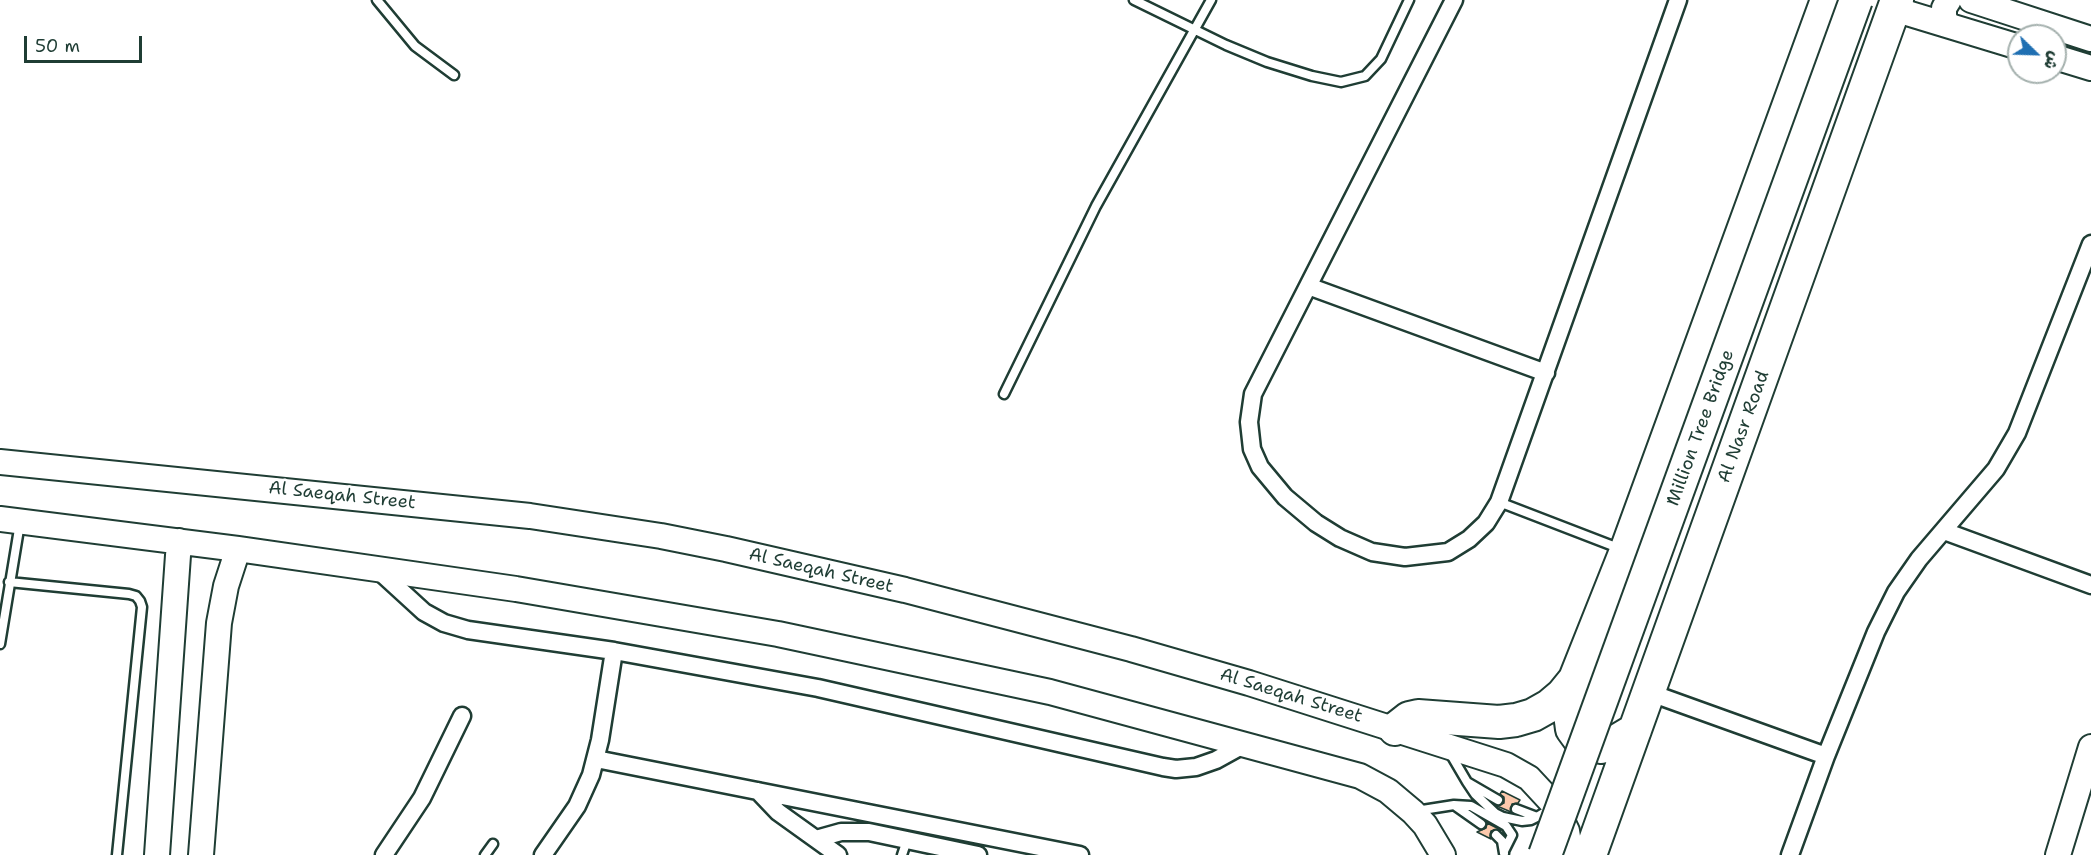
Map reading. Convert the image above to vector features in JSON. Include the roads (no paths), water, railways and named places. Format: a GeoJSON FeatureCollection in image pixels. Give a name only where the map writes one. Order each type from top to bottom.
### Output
{"type":"FeatureCollection","features":[{"type":"Feature","properties":{"kind":"highway"},"geometry":{"type":"LineString","coordinates":[[1395,729],[1409,718],[1418,716],[1499,722],[1516,720],[1533,715],[1549,706],[1575,679],[1626,551],[1827,0]]}},
{"type":"Feature","properties":{"kind":"highway","name":"Million Tree Bridge"},"geometry":{"type":"LineString","coordinates":[[1545,855],[1856,0]]}},
{"type":"Feature","properties":{"kind":"highway","name":"Al Nasr Road"},"geometry":{"type":"LineString","coordinates":[[1590,855],[1896,4]]}},
{"type":"Feature","properties":{"kind":"highway"},"geometry":{"type":"LineString","coordinates":[[1584,661],[1581,681],[1570,714],[1575,735],[1587,744],[1601,747],[1616,742],[1635,730]]}},
{"type":"Feature","properties":{"kind":"street"},"geometry":{"type":"LineString","coordinates":[[1454,0],[1253,394],[1248,422],[1252,448],[1260,467],[1285,496],[1316,524],[1372,552],[1406,557],[1448,552],[1486,523],[1499,502],[1678,0]]}},
{"type":"Feature","properties":{"kind":"street"},"geometry":{"type":"LineString","coordinates":[[1948,25],[1944,17],[1944,8],[1949,0]]}},
{"type":"Feature","properties":{"kind":"street"},"geometry":{"type":"LineString","coordinates":[[1971,0],[2091,39]]}},
{"type":"Feature","properties":{"kind":"street"},"geometry":{"type":"LineString","coordinates":[[1896,4],[1948,25],[2007,42]]}},
{"type":"Feature","properties":{"kind":"street"},"geometry":{"type":"LineString","coordinates":[[2067,61],[2091,68]]}},
{"type":"Feature","properties":{"kind":"street"},"geometry":{"type":"LineString","coordinates":[[1790,855],[1826,756],[1876,632],[1896,592],[1919,559],[1996,469],[2017,433],[2091,244]]}},
{"type":"Feature","properties":{"kind":"street"},"geometry":{"type":"LineString","coordinates":[[1308,286],[1546,373]]}},
{"type":"Feature","properties":{"kind":"street","name":"Al Saeqah Street"},"geometry":{"type":"LineString","coordinates":[[0,462],[476,509],[661,536],[791,563],[1018,619],[1249,683],[1500,763],[1518,771],[1539,786],[1546,811],[1567,831],[1571,855]]}},
{"type":"Feature","properties":{"kind":"street"},"geometry":{"type":"LineString","coordinates":[[10,521],[238,549],[658,613],[869,652],[1050,692],[1360,776],[1388,791],[1413,812],[1435,840],[1443,855]]}},
{"type":"Feature","properties":{"kind":"street"},"geometry":{"type":"LineString","coordinates":[[1944,531],[2091,585]]}},
{"type":"Feature","properties":{"kind":"street"},"geometry":{"type":"LineString","coordinates":[[157,855],[178,541]]}},
{"type":"Feature","properties":{"kind":"street"},"geometry":{"type":"LineString","coordinates":[[201,855],[219,623],[226,586],[238,549]]}},
{"type":"Feature","properties":{"kind":"street"},"geometry":{"type":"LineString","coordinates":[[376,569],[416,606],[444,623],[468,630],[614,651],[818,688],[1176,769],[1196,767],[1216,760],[1245,744]]}},
{"type":"Feature","properties":{"kind":"street"},"geometry":{"type":"LineString","coordinates":[[543,855],[585,791],[596,759],[614,651]]}},
{"type":"Feature","properties":{"kind":"street"},"geometry":{"type":"LineString","coordinates":[[1648,692],[1826,756]]}},
{"type":"Feature","properties":{"kind":"street"},"geometry":{"type":"LineString","coordinates":[[384,855],[422,798],[462,716]]}},
{"type":"Feature","properties":{"kind":"street"},"geometry":{"type":"LineString","coordinates":[[2058,855],[2091,747]]}},
{"type":"Feature","properties":{"kind":"street"},"geometry":{"type":"LineString","coordinates":[[596,759],[1080,855]]}},
{"type":"Feature","properties":{"kind":"street"},"geometry":{"type":"LineString","coordinates":[[758,791],[778,812],[838,855]]}},
{"type":"Feature","properties":{"kind":"street"},"geometry":{"type":"LineString","coordinates":[[816,839],[841,832],[868,832],[905,848],[978,855]]}},
{"type":"Feature","properties":{"kind":"lane"},"geometry":{"type":"LineString","coordinates":[[377,0],[415,46],[454,75]]}},
{"type":"Feature","properties":{"kind":"lane"},"geometry":{"type":"LineString","coordinates":[[1134,0],[1193,30],[1267,62],[1341,82],[1365,76],[1381,59],[1409,0]]}},
{"type":"Feature","properties":{"kind":"lane"},"geometry":{"type":"LineString","coordinates":[[1004,394],[1096,206],[1211,0]]}},
{"type":"Feature","properties":{"kind":"lane"},"geometry":{"type":"LineString","coordinates":[[1499,502],[1626,551]]}},
{"type":"Feature","properties":{"kind":"lane"},"geometry":{"type":"LineString","coordinates":[[0,644],[3,605],[9,582],[10,521]]}},
{"type":"Feature","properties":{"kind":"lane"},"geometry":{"type":"LineString","coordinates":[[9,582],[129,594],[136,596],[140,601],[142,607],[117,855]]}},
{"type":"Feature","properties":{"kind":"lane"},"geometry":{"type":"LineString","coordinates":[[1446,745],[1467,782],[1487,807],[1503,817],[1521,821],[1531,820],[1546,811]]}},
{"type":"Feature","properties":{"kind":"lane"},"geometry":{"type":"LineString","coordinates":[[1467,782],[1498,800]]}},
{"type":"Feature","properties":{"kind":"lane"},"geometry":{"type":"LineString","coordinates":[[1413,812],[1454,805],[1471,807],[1506,826],[1512,835],[1504,853]]}},
{"type":"Feature","properties":{"kind":"lane"},"geometry":{"type":"LineString","coordinates":[[1454,805],[1481,824]]}},
{"type":"Feature","properties":{"kind":"lane"},"geometry":{"type":"LineString","coordinates":[[1516,808],[1546,811]]}},
{"type":"Feature","properties":{"kind":"lane"},"geometry":{"type":"LineString","coordinates":[[1496,835],[1502,841],[1504,853]]}},
{"type":"Feature","properties":{"kind":"lane"},"geometry":{"type":"LineString","coordinates":[[485,855],[493,844]]}}]}
